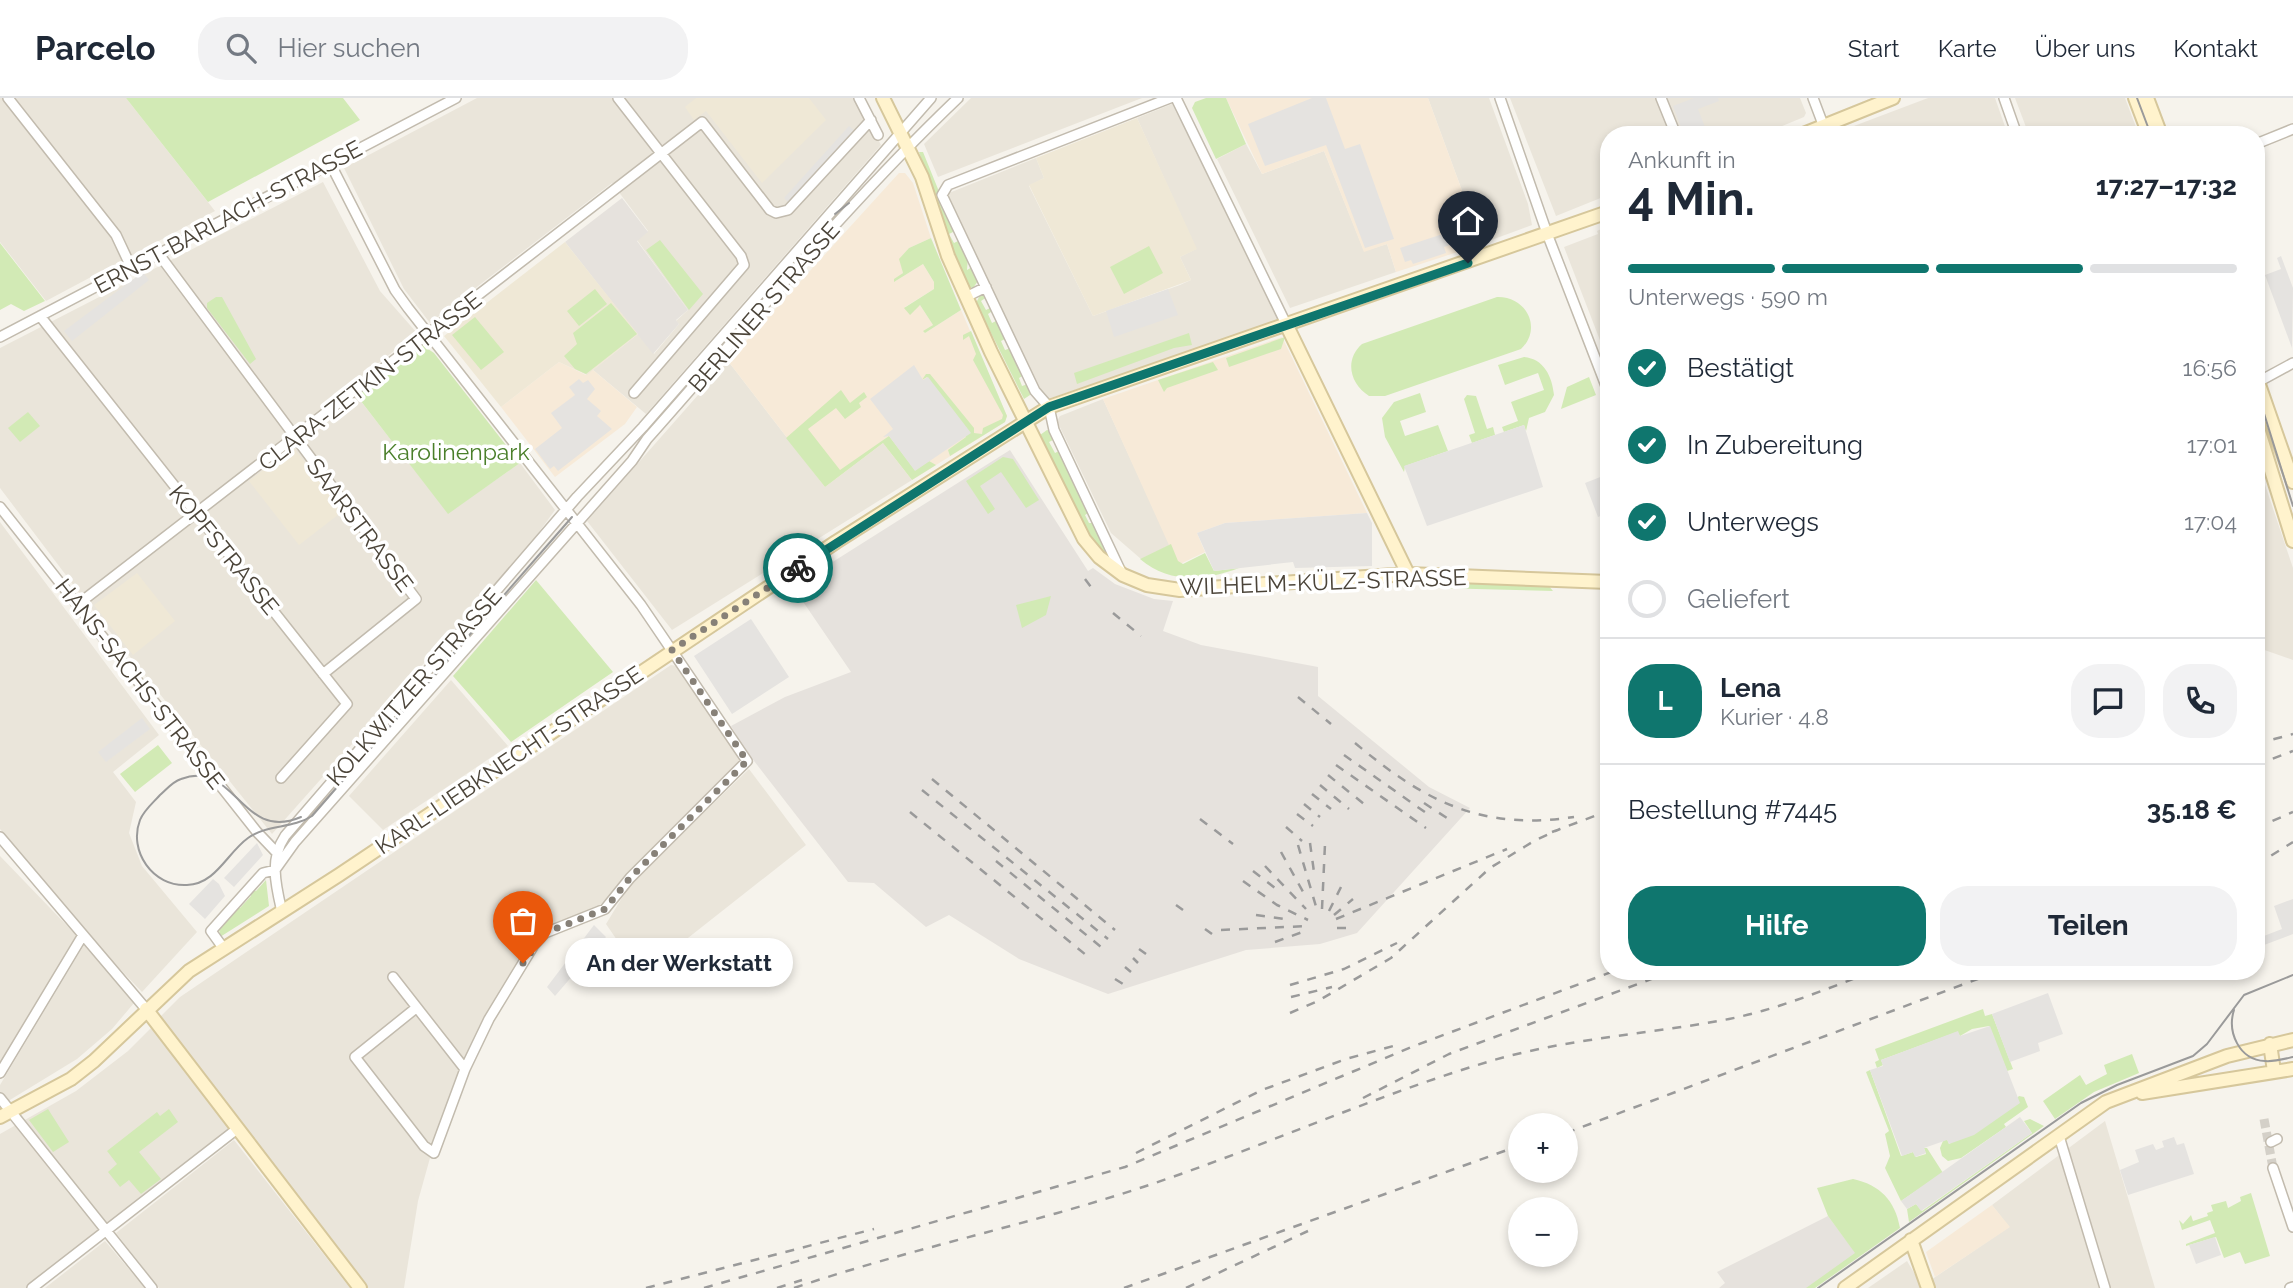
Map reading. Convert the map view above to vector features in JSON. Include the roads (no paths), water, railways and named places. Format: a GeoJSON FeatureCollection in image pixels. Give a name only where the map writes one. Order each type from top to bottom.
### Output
{"type":"FeatureCollection","features":[{"type":"Feature","properties":{"kind":"main road","name":"WILHELM-KÜLZ-STRASSE"},"geometry":{"type":"LineString","coordinates":[[883,98],[922,177],[948,256],[1025,423],[1084,539],[1099,557],[1123,575],[1147,585],[1180,590],[1408,574],[1600,582]]}},
{"type":"Feature","properties":{"kind":"main road"},"geometry":{"type":"LineString","coordinates":[[1834,126],[1893,98]]}},
{"type":"Feature","properties":{"kind":"main road"},"geometry":{"type":"LineString","coordinates":[[2135,98],[2146,126]]}},
{"type":"Feature","properties":{"kind":"main road"},"geometry":{"type":"LineString","coordinates":[[2147,98],[2158,126]]}},
{"type":"Feature","properties":{"kind":"main road","name":"KARL-LIEBKNECHT-STRASSE"},"geometry":{"type":"LineString","coordinates":[[146,1009],[177,980],[672,650],[1049,407],[1548,236],[1600,215]]}},
{"type":"Feature","properties":{"kind":"main road"},"geometry":{"type":"LineString","coordinates":[[1287,326],[1408,574]]}},
{"type":"Feature","properties":{"kind":"main road"},"geometry":{"type":"LineString","coordinates":[[2265,401],[2292,473]]}},
{"type":"Feature","properties":{"kind":"main road"},"geometry":{"type":"LineString","coordinates":[[2265,451],[2293,541]]}},
{"type":"Feature","properties":{"kind":"main road"},"geometry":{"type":"LineString","coordinates":[[6,1114],[71,1079],[102,1053],[146,1009],[360,1288]]}},
{"type":"Feature","properties":{"kind":"main road"},"geometry":{"type":"LineString","coordinates":[[1845,1288],[2116,1097],[2270,1044],[2293,1040]]}},
{"type":"Feature","properties":{"kind":"main road"},"geometry":{"type":"LineString","coordinates":[[2270,1044],[2274,1071]]}},
{"type":"Feature","properties":{"kind":"main road"},"geometry":{"type":"LineString","coordinates":[[2093,1111],[2167,1087],[2293,1069]]}},
{"type":"Feature","properties":{"kind":"main road"},"geometry":{"type":"LineString","coordinates":[[1912,1240],[1928,1288]]}},
{"type":"Feature","properties":{"kind":"street"},"geometry":{"type":"LineString","coordinates":[[8,98],[117,235],[131,267]]}},
{"type":"Feature","properties":{"kind":"street","name":"ERNST-BARLACH-STRASSE"},"geometry":{"type":"LineString","coordinates":[[0,337],[456,98]]}},
{"type":"Feature","properties":{"kind":"street"},"geometry":{"type":"LineString","coordinates":[[618,98],[741,256],[744,265],[634,393]]}},
{"type":"Feature","properties":{"kind":"street"},"geometry":{"type":"LineString","coordinates":[[859,98],[878,135]]}},
{"type":"Feature","properties":{"kind":"street","name":"BERLINER STRASSE"},"geometry":{"type":"LineString","coordinates":[[571,515],[904,138],[931,98]]}},
{"type":"Feature","properties":{"kind":"street","name":"BERLINER STRASSE"},"geometry":{"type":"LineString","coordinates":[[571,515],[904,138],[958,98]]}},
{"type":"Feature","properties":{"kind":"street"},"geometry":{"type":"LineString","coordinates":[[1123,575],[1054,430],[1049,407],[1035,391],[944,202],[943,190],[948,185],[1170,98]]}},
{"type":"Feature","properties":{"kind":"street"},"geometry":{"type":"LineString","coordinates":[[1176,98],[1287,326]]}},
{"type":"Feature","properties":{"kind":"street"},"geometry":{"type":"LineString","coordinates":[[1500,98],[1548,236],[1600,370]]}},
{"type":"Feature","properties":{"kind":"street"},"geometry":{"type":"LineString","coordinates":[[1661,98],[1672,126]]}},
{"type":"Feature","properties":{"kind":"street"},"geometry":{"type":"LineString","coordinates":[[1813,98],[1824,126]]}},
{"type":"Feature","properties":{"kind":"street"},"geometry":{"type":"LineString","coordinates":[[2004,98],[2014,126]]}},
{"type":"Feature","properties":{"kind":"street","name":"CLARA-ZETKIN-STRASSE"},"geometry":{"type":"LineString","coordinates":[[77,606],[702,122],[770,210],[781,213],[788,210],[871,120]]}},
{"type":"Feature","properties":{"kind":"street"},"geometry":{"type":"LineString","coordinates":[[2265,140],[2293,129]]}},
{"type":"Feature","properties":{"kind":"street"},"geometry":{"type":"LineString","coordinates":[[330,163],[396,290],[672,650],[747,761],[630,878],[605,909],[545,933],[534,945],[489,1019],[465,1069],[434,1153],[424,1146],[355,1057],[416,1008]]}},
{"type":"Feature","properties":{"kind":"street","name":"SAARSTRASSE"},"geometry":{"type":"LineString","coordinates":[[158,253],[416,599],[323,674]]}},
{"type":"Feature","properties":{"kind":"street"},"geometry":{"type":"LineString","coordinates":[[966,296],[986,287]]}},
{"type":"Feature","properties":{"kind":"street","name":"KOPFSTRASSE"},"geometry":{"type":"LineString","coordinates":[[40,316],[347,704],[281,778]]}},
{"type":"Feature","properties":{"kind":"street"},"geometry":{"type":"LineString","coordinates":[[2265,376],[2293,363]]}},
{"type":"Feature","properties":{"kind":"street","name":"HANS-SACHS-STRASSE"},"geometry":{"type":"LineString","coordinates":[[0,507],[280,856]]}},
{"type":"Feature","properties":{"kind":"street","name":"KOLKWITZER STRASSE"},"geometry":{"type":"LineString","coordinates":[[280,856],[571,515]]}},
{"type":"Feature","properties":{"kind":"street","name":"KOLKWITZER STRASSE"},"geometry":{"type":"LineString","coordinates":[[224,949],[211,931],[263,873],[275,870],[294,825],[571,515]]}},
{"type":"Feature","properties":{"kind":"street"},"geometry":{"type":"LineString","coordinates":[[0,837],[146,1009]]}},
{"type":"Feature","properties":{"kind":"street"},"geometry":{"type":"LineString","coordinates":[[275,870],[282,912]]}},
{"type":"Feature","properties":{"kind":"street"},"geometry":{"type":"LineString","coordinates":[[0,1073],[83,935]]}},
{"type":"Feature","properties":{"kind":"street"},"geometry":{"type":"LineString","coordinates":[[393,977],[465,1069]]}},
{"type":"Feature","properties":{"kind":"street"},"geometry":{"type":"LineString","coordinates":[[0,1098],[6,1114],[107,1230],[152,1288]]}},
{"type":"Feature","properties":{"kind":"street"},"geometry":{"type":"LineString","coordinates":[[32,1288],[237,1129]]}},
{"type":"Feature","properties":{"kind":"street"},"geometry":{"type":"LineString","coordinates":[[2059,1136],[2105,1288]]}},
{"type":"Feature","properties":{"kind":"street"},"geometry":{"type":"LineString","coordinates":[[2273,1168],[2293,1227]]}},
{"type":"Feature","properties":{"kind":"tunnel"},"geometry":{"type":"LineString","coordinates":[[2264,1119],[2273,1168]]}},
{"type":"Feature","properties":{"kind":"tram line"},"geometry":{"type":"LineString","coordinates":[[2137,98],[2148,126]]}},
{"type":"Feature","properties":{"kind":"tram line"},"geometry":{"type":"LineString","coordinates":[[835,214],[849,203]]}},
{"type":"Feature","properties":{"kind":"tram line"},"geometry":{"type":"LineString","coordinates":[[2265,417],[2293,506]]}},
{"type":"Feature","properties":{"kind":"tram line"},"geometry":{"type":"LineString","coordinates":[[301,817],[281,822],[264,819],[214,780],[199,776],[175,782],[149,807],[140,820],[138,844],[146,865],[154,873],[164,880],[187,885],[214,874],[241,844],[255,834],[312,816],[572,517]]}},
{"type":"Feature","properties":{"kind":"tram line"},"geometry":{"type":"LineString","coordinates":[[1818,1288],[2081,1103],[2117,1085],[2193,1056],[2207,1044],[2244,995],[2293,975]]}},
{"type":"Feature","properties":{"kind":"tram line"},"geometry":{"type":"LineString","coordinates":[[2234,1010],[2234,1036],[2248,1056],[2268,1061],[2293,1057]]}},
{"type":"Feature","properties":{"kind":"railway"},"geometry":{"type":"LineString","coordinates":[[1085,579],[1091,587]]}},
{"type":"Feature","properties":{"kind":"railway"},"geometry":{"type":"LineString","coordinates":[[1113,613],[1141,636]]}},
{"type":"Feature","properties":{"kind":"railway"},"geometry":{"type":"LineString","coordinates":[[1298,697],[1331,724]]}},
{"type":"Feature","properties":{"kind":"railway"},"geometry":{"type":"LineString","coordinates":[[2265,742],[2293,734]]}},
{"type":"Feature","properties":{"kind":"railway"},"geometry":{"type":"LineString","coordinates":[[1355,743],[1405,781],[1456,807],[1510,820],[1574,817]]}},
{"type":"Feature","properties":{"kind":"railway"},"geometry":{"type":"LineString","coordinates":[[2265,762],[2293,751]]}},
{"type":"Feature","properties":{"kind":"railway"},"geometry":{"type":"LineString","coordinates":[[1344,755],[1429,815]]}},
{"type":"Feature","properties":{"kind":"railway"},"geometry":{"type":"LineString","coordinates":[[1336,765],[1426,828]]}},
{"type":"Feature","properties":{"kind":"railway"},"geometry":{"type":"LineString","coordinates":[[1328,775],[1369,808]]}},
{"type":"Feature","properties":{"kind":"railway"},"geometry":{"type":"LineString","coordinates":[[932,779],[1115,930]]}},
{"type":"Feature","properties":{"kind":"railway"},"geometry":{"type":"LineString","coordinates":[[1320,785],[1349,809]]}},
{"type":"Feature","properties":{"kind":"railway"},"geometry":{"type":"LineString","coordinates":[[922,790],[1108,939]]}},
{"type":"Feature","properties":{"kind":"railway"},"geometry":{"type":"LineString","coordinates":[[1312,794],[1331,809]]}},
{"type":"Feature","properties":{"kind":"railway"},"geometry":{"type":"LineString","coordinates":[[1424,803],[1450,820]]}},
{"type":"Feature","properties":{"kind":"railway"},"geometry":{"type":"LineString","coordinates":[[1304,804],[1320,817]]}},
{"type":"Feature","properties":{"kind":"railway"},"geometry":{"type":"LineString","coordinates":[[910,812],[1091,959]]}},
{"type":"Feature","properties":{"kind":"railway"},"geometry":{"type":"LineString","coordinates":[[2265,824],[2293,812]]}},
{"type":"Feature","properties":{"kind":"railway"},"geometry":{"type":"LineString","coordinates":[[1297,814],[1313,826]]}},
{"type":"Feature","properties":{"kind":"railway"},"geometry":{"type":"LineString","coordinates":[[1552,832],[1600,814]]}},
{"type":"Feature","properties":{"kind":"railway"},"geometry":{"type":"LineString","coordinates":[[1200,819],[1233,844]]}},
{"type":"Feature","properties":{"kind":"railway"},"geometry":{"type":"LineString","coordinates":[[1286,827],[1302,841]]}},
{"type":"Feature","properties":{"kind":"railway"},"geometry":{"type":"LineString","coordinates":[[1290,1013],[1318,1001],[1391,958],[1490,868],[1534,841],[1560,829]]}},
{"type":"Feature","properties":{"kind":"railway"},"geometry":{"type":"LineString","coordinates":[[2265,859],[2293,842]]}},
{"type":"Feature","properties":{"kind":"railway"},"geometry":{"type":"LineString","coordinates":[[1310,843],[1314,872]]}},
{"type":"Feature","properties":{"kind":"railway"},"geometry":{"type":"LineString","coordinates":[[1322,909],[1325,844]]}},
{"type":"Feature","properties":{"kind":"railway"},"geometry":{"type":"LineString","coordinates":[[1298,845],[1317,910]]}},
{"type":"Feature","properties":{"kind":"railway"},"geometry":{"type":"LineString","coordinates":[[1336,919],[1507,849]]}},
{"type":"Feature","properties":{"kind":"railway"},"geometry":{"type":"LineString","coordinates":[[1281,852],[1307,899]]}},
{"type":"Feature","properties":{"kind":"railway"},"geometry":{"type":"LineString","coordinates":[[996,861],[1101,947]]}},
{"type":"Feature","properties":{"kind":"railway"},"geometry":{"type":"LineString","coordinates":[[1265,866],[1306,909]]}},
{"type":"Feature","properties":{"kind":"railway"},"geometry":{"type":"LineString","coordinates":[[1253,871],[1275,888]]}},
{"type":"Feature","properties":{"kind":"railway"},"geometry":{"type":"LineString","coordinates":[[1243,881],[1277,905],[1308,920]]}},
{"type":"Feature","properties":{"kind":"railway"},"geometry":{"type":"LineString","coordinates":[[1329,911],[1341,887]]}},
{"type":"Feature","properties":{"kind":"railway"},"geometry":{"type":"LineString","coordinates":[[1334,915],[1353,899]]}},
{"type":"Feature","properties":{"kind":"railway"},"geometry":{"type":"LineString","coordinates":[[1176,905],[1183,910]]}},
{"type":"Feature","properties":{"kind":"railway"},"geometry":{"type":"LineString","coordinates":[[1256,915],[1291,920]]}},
{"type":"Feature","properties":{"kind":"railway"},"geometry":{"type":"LineString","coordinates":[[1221,930],[1307,926]]}},
{"type":"Feature","properties":{"kind":"railway"},"geometry":{"type":"LineString","coordinates":[[1337,928],[1348,928]]}},
{"type":"Feature","properties":{"kind":"railway"},"geometry":{"type":"LineString","coordinates":[[1205,929],[1212,934]]}},
{"type":"Feature","properties":{"kind":"railway"},"geometry":{"type":"LineString","coordinates":[[1275,942],[1305,931]]}},
{"type":"Feature","properties":{"kind":"railway"},"geometry":{"type":"LineString","coordinates":[[1290,985],[1344,969],[1397,943]]}},
{"type":"Feature","properties":{"kind":"railway"},"geometry":{"type":"LineString","coordinates":[[1139,949],[1146,954]]}},
{"type":"Feature","properties":{"kind":"railway"},"geometry":{"type":"LineString","coordinates":[[1133,958],[1138,963]]}},
{"type":"Feature","properties":{"kind":"railway"},"geometry":{"type":"LineString","coordinates":[[1125,967],[1131,972]]}},
{"type":"Feature","properties":{"kind":"railway"},"geometry":{"type":"LineString","coordinates":[[704,1288],[1125,1167],[1414,1046],[1600,976]]}},
{"type":"Feature","properties":{"kind":"railway"},"geometry":{"type":"LineString","coordinates":[[1115,979],[1123,984]]}},
{"type":"Feature","properties":{"kind":"railway"},"geometry":{"type":"LineString","coordinates":[[1363,1098],[1449,1054],[1649,980]]}},
{"type":"Feature","properties":{"kind":"railway"},"geometry":{"type":"LineString","coordinates":[[794,1288],[1143,1187],[1406,1089],[1494,1060],[1552,1046],[1748,1015],[1850,980]]}},
{"type":"Feature","properties":{"kind":"railway"},"geometry":{"type":"LineString","coordinates":[[1578,1129],[1975,980]]}},
{"type":"Feature","properties":{"kind":"railway"},"geometry":{"type":"LineString","coordinates":[[1291,997],[1332,987]]}},
{"type":"Feature","properties":{"kind":"railway"},"geometry":{"type":"LineString","coordinates":[[1136,1153],[1262,1090],[1346,1059],[1397,1045]]}},
{"type":"Feature","properties":{"kind":"railway"},"geometry":{"type":"LineString","coordinates":[[1124,1288],[1508,1150]]}},
{"type":"Feature","properties":{"kind":"railway"},"geometry":{"type":"LineString","coordinates":[[646,1288],[874,1229]]}},
{"type":"Feature","properties":{"kind":"railway"},"geometry":{"type":"LineString","coordinates":[[1186,1288],[1308,1231]]}},
{"type":"Feature","properties":{"kind":"railway"},"geometry":{"type":"LineString","coordinates":[[777,1288],[802,1280]]}},
{"type":"Feature","properties":{"kind":"place","name":"An der Werkstatt"},"geometry":{"type":"Point","coordinates":[523,963]}},
{"type":"Feature","properties":{"kind":"park label","name":"Karolinenpark"},"geometry":{"type":"Point","coordinates":[456,452]}}]}
